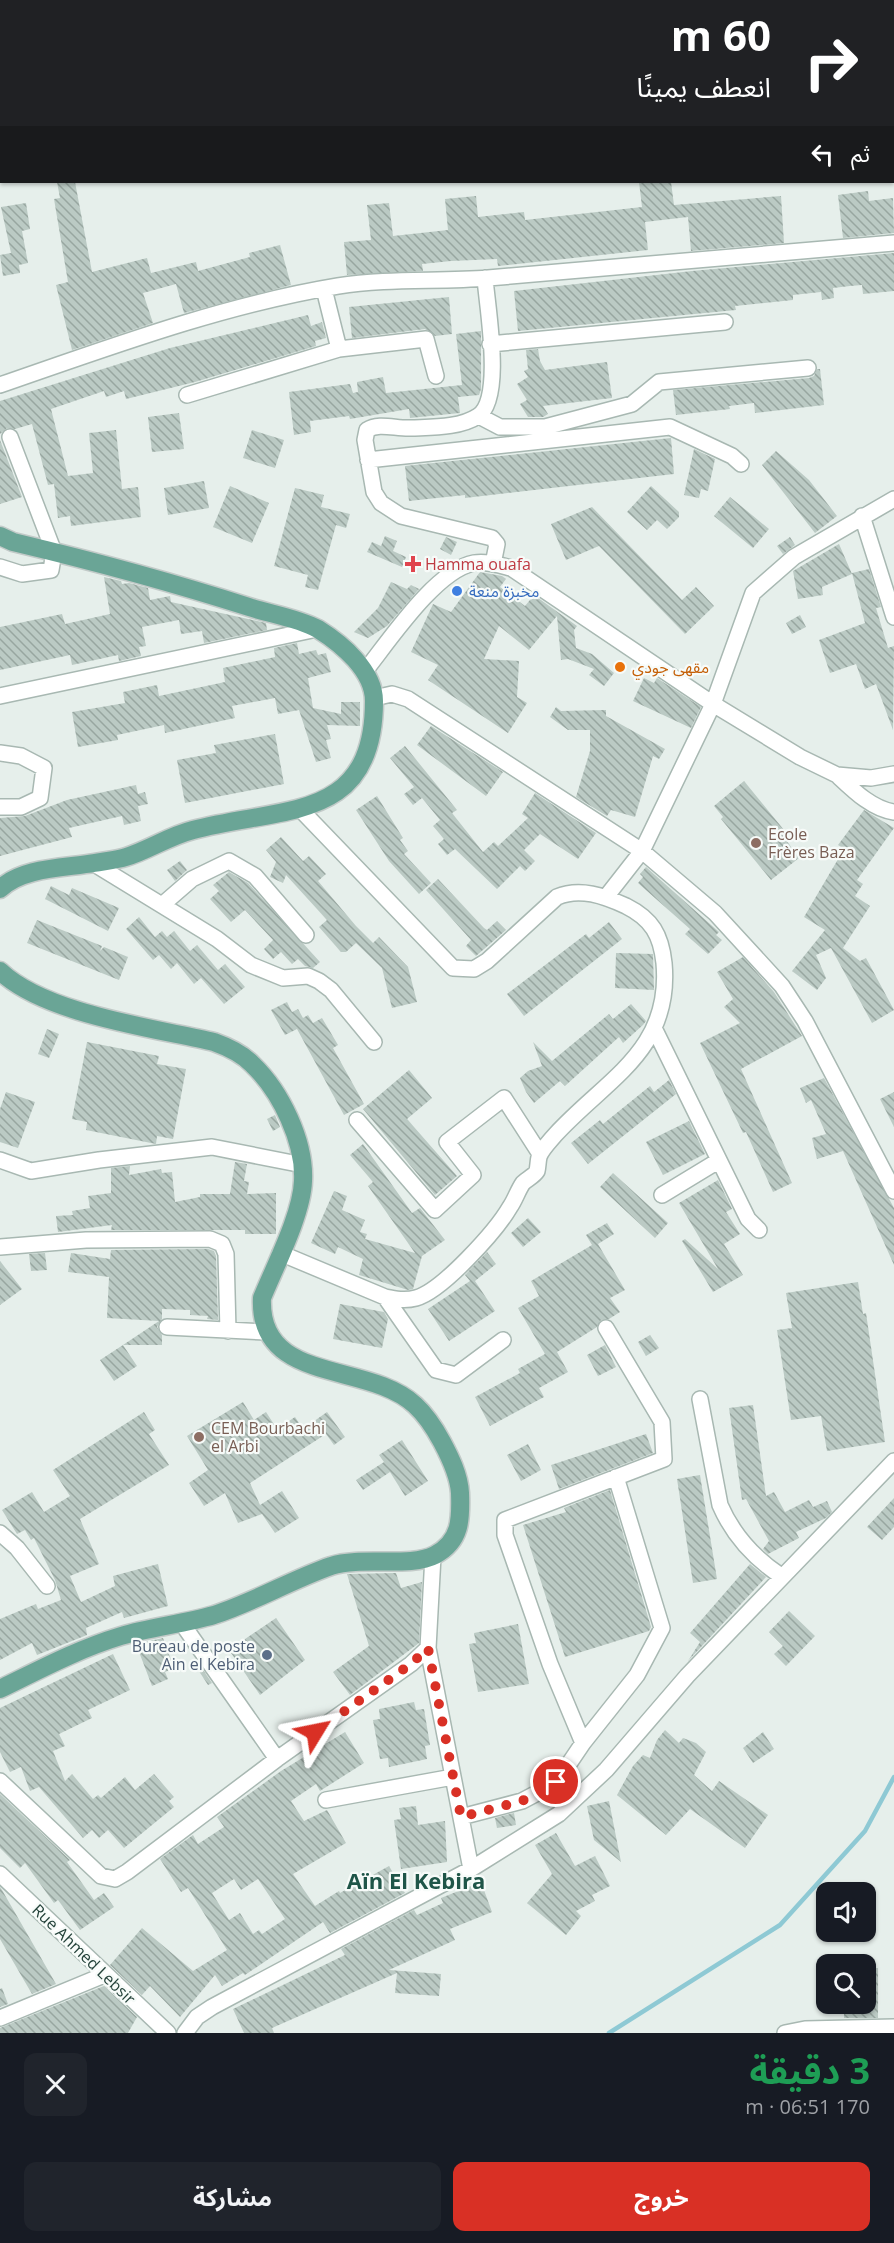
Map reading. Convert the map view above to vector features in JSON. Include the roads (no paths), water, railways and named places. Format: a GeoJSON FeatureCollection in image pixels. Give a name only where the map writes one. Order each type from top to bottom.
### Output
{"type":"FeatureCollection","features":[{"type":"Feature","properties":{"kind":"main road"},"geometry":{"type":"LineString","coordinates":[[0,536],[13,542],[184,586],[317,629],[365,670],[374,698],[373,735],[364,763],[340,789],[301,810],[235,819],[189,830],[126,857],[28,874],[5,883],[0,889]]}},
{"type":"Feature","properties":{"kind":"main road"},"geometry":{"type":"LineString","coordinates":[[0,971],[42,997],[92,1015],[229,1048],[253,1064],[271,1088],[293,1129],[303,1165],[300,1200],[262,1298],[261,1316],[266,1332],[276,1345],[292,1358],[386,1387],[415,1404],[433,1426],[449,1455],[460,1487],[461,1520],[450,1544],[433,1556],[406,1561],[362,1560],[332,1566],[246,1603],[181,1623],[120,1636],[62,1658],[0,1689]]}},
{"type":"Feature","properties":{"kind":"street"},"geometry":{"type":"LineString","coordinates":[[0,385],[202,319],[282,297],[324,289],[379,282],[485,278],[894,243]]}},
{"type":"Feature","properties":{"kind":"street"},"geometry":{"type":"LineString","coordinates":[[485,278],[493,387],[488,404],[479,416],[440,426],[406,428],[374,425],[367,430],[365,440],[374,492],[381,503],[401,516],[492,538],[497,544],[493,564]]}},
{"type":"Feature","properties":{"kind":"street"},"geometry":{"type":"LineString","coordinates":[[324,289],[339,349]]}},
{"type":"Feature","properties":{"kind":"street"},"geometry":{"type":"LineString","coordinates":[[490,344],[725,322]]}},
{"type":"Feature","properties":{"kind":"street"},"geometry":{"type":"LineString","coordinates":[[188,395],[339,349],[426,339],[436,376]]}},
{"type":"Feature","properties":{"kind":"street"},"geometry":{"type":"LineString","coordinates":[[479,416],[500,427],[545,427],[632,404],[659,381],[808,368]]}},
{"type":"Feature","properties":{"kind":"street"},"geometry":{"type":"LineString","coordinates":[[368,460],[670,427],[732,456],[741,464]]}},
{"type":"Feature","properties":{"kind":"street"},"geometry":{"type":"LineString","coordinates":[[0,567],[22,574],[51,570],[54,552],[10,437]]}},
{"type":"Feature","properties":{"kind":"street"},"geometry":{"type":"LineString","coordinates":[[606,897],[642,851],[713,704],[753,593],[794,557],[894,499]]}},
{"type":"Feature","properties":{"kind":"street"},"geometry":{"type":"LineString","coordinates":[[862,516],[894,617]]}},
{"type":"Feature","properties":{"kind":"street"},"geometry":{"type":"LineString","coordinates":[[365,670],[434,586],[454,571],[474,563],[511,568],[713,704],[800,757],[837,775],[860,796],[886,811],[894,812]]}},
{"type":"Feature","properties":{"kind":"street"},"geometry":{"type":"LineString","coordinates":[[0,696],[317,629]]}},
{"type":"Feature","properties":{"kind":"street"},"geometry":{"type":"LineString","coordinates":[[374,698],[392,694],[408,699],[642,851],[715,913],[782,986],[806,1020],[894,1191]]}},
{"type":"Feature","properties":{"kind":"street"},"geometry":{"type":"LineString","coordinates":[[0,753],[21,756],[44,768],[40,798],[21,807],[0,807]]}},
{"type":"Feature","properties":{"kind":"street"},"geometry":{"type":"LineString","coordinates":[[837,775],[872,778],[894,774]]}},
{"type":"Feature","properties":{"kind":"street"},"geometry":{"type":"LineString","coordinates":[[280,1253],[385,1297],[403,1300],[417,1298],[433,1289],[488,1237],[510,1208],[524,1183],[537,1171],[540,1154],[555,1135],[638,1055],[655,1030],[665,990],[663,947],[658,932],[650,922],[634,910],[606,897],[568,892],[557,897],[487,961],[474,969],[453,968],[301,810]]}},
{"type":"Feature","properties":{"kind":"street"},"geometry":{"type":"LineString","coordinates":[[162,905],[192,879],[229,861],[255,876],[306,935]]}},
{"type":"Feature","properties":{"kind":"street"},"geometry":{"type":"LineString","coordinates":[[93,863],[217,939],[251,965],[283,978],[308,976],[319,981],[331,990],[375,1042]]}},
{"type":"Feature","properties":{"kind":"street"},"geometry":{"type":"LineString","coordinates":[[655,1030],[748,1220],[759,1230]]}},
{"type":"Feature","properties":{"kind":"street"},"geometry":{"type":"LineString","coordinates":[[357,1120],[435,1210],[473,1175],[447,1142],[504,1098],[540,1154]]}},
{"type":"Feature","properties":{"kind":"street"},"geometry":{"type":"LineString","coordinates":[[0,1160],[32,1171],[99,1160],[212,1148],[303,1165]]}},
{"type":"Feature","properties":{"kind":"street"},"geometry":{"type":"LineString","coordinates":[[662,1195],[718,1161]]}},
{"type":"Feature","properties":{"kind":"street"},"geometry":{"type":"LineString","coordinates":[[0,1247],[86,1240],[210,1239],[216,1241],[222,1244],[226,1254],[228,1331]]}},
{"type":"Feature","properties":{"kind":"street"},"geometry":{"type":"LineString","coordinates":[[385,1297],[436,1370],[456,1375],[503,1340]]}},
{"type":"Feature","properties":{"kind":"street"},"geometry":{"type":"LineString","coordinates":[[167,1327],[266,1332]]}},
{"type":"Feature","properties":{"kind":"street"},"geometry":{"type":"LineString","coordinates":[[583,1743],[550,1664],[506,1535],[505,1520],[664,1459],[662,1422],[606,1328]]}},
{"type":"Feature","properties":{"kind":"street"},"geometry":{"type":"LineString","coordinates":[[700,1399],[720,1504],[725,1517],[756,1559],[781,1576]]}},
{"type":"Feature","properties":{"kind":"street"},"geometry":{"type":"LineString","coordinates":[[185,2033],[197,2017],[212,2007],[471,1869],[530,1834],[580,1796],[781,1576],[894,1461]]}},
{"type":"Feature","properties":{"kind":"street"},"geometry":{"type":"LineString","coordinates":[[461,1817],[522,1801],[556,1782],[583,1743],[637,1675],[662,1628],[616,1477]]}},
{"type":"Feature","properties":{"kind":"street"},"geometry":{"type":"LineString","coordinates":[[0,1533],[17,1548],[47,1586]]}},
{"type":"Feature","properties":{"kind":"street"},"geometry":{"type":"LineString","coordinates":[[433,1556],[428,1648],[471,1869]]}},
{"type":"Feature","properties":{"kind":"street"},"geometry":{"type":"LineString","coordinates":[[181,1623],[277,1759]]}},
{"type":"Feature","properties":{"kind":"street"},"geometry":{"type":"LineString","coordinates":[[0,1781],[101,1876],[115,1879],[277,1759],[411,1664],[428,1648]]}},
{"type":"Feature","properties":{"kind":"street"},"geometry":{"type":"LineString","coordinates":[[326,1800],[453,1777]]}},
{"type":"Feature","properties":{"kind":"street","name":"Rue Ahmed Lebsir"},"geometry":{"type":"LineString","coordinates":[[0,1874],[168,2033]]}},
{"type":"Feature","properties":{"kind":"street"},"geometry":{"type":"LineString","coordinates":[[0,2018],[105,1975]]}},
{"type":"Feature","properties":{"kind":"street"},"geometry":{"type":"LineString","coordinates":[[785,2033],[805,2029],[894,2027]]}},
{"type":"Feature","properties":{"kind":"waterway"},"geometry":{"type":"LineString","coordinates":[[609,2033],[780,1925],[865,1831],[894,1777]]}},
{"type":"Feature","properties":{"kind":"place","name":"Hamma ouafa"},"geometry":{"type":"Point","coordinates":[413,564]}},
{"type":"Feature","properties":{"kind":"place","name":"مخبزة منعة"},"geometry":{"type":"Point","coordinates":[457,591]}},
{"type":"Feature","properties":{"kind":"place","name":"مقهى جودي"},"geometry":{"type":"Point","coordinates":[620,667]}},
{"type":"Feature","properties":{"kind":"place","name":"Ecole Frères Baza"},"geometry":{"type":"Point","coordinates":[756,843]}},
{"type":"Feature","properties":{"kind":"place","name":"CEM Bourbachi el Arbi"},"geometry":{"type":"Point","coordinates":[199,1437]}},
{"type":"Feature","properties":{"kind":"place","name":"Bureau de poste Ain el Kebira"},"geometry":{"type":"Point","coordinates":[267,1655]}},
{"type":"Feature","properties":{"kind":"district","name":"Aïn El Kebira"},"geometry":{"type":"Point","coordinates":[416,1880]}}]}
